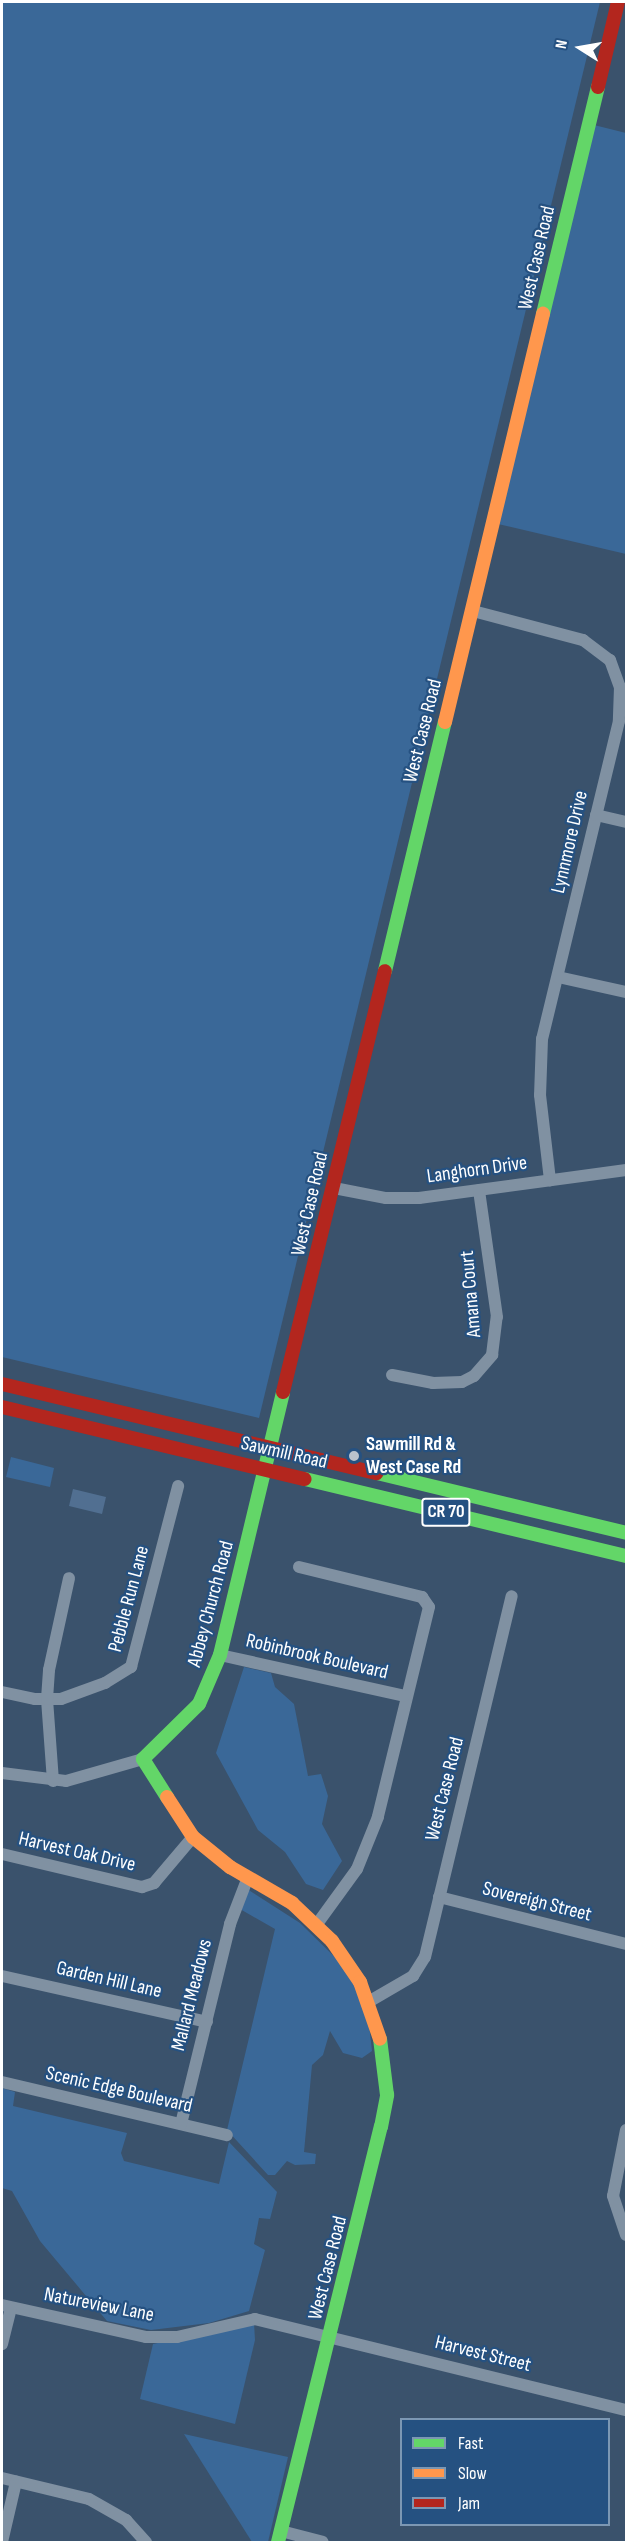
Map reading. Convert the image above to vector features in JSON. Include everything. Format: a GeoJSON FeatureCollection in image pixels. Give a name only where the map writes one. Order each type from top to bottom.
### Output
{"type":"FeatureCollection","features":[{"type":"Feature","properties":{"kind":"main road","name":"West Case Road"},"geometry":{"type":"LineString","coordinates":[[266,1469],[618,2]]}},
{"type":"Feature","properties":{"kind":"main road","name":"Sawmill Road"},"geometry":{"type":"LineString","coordinates":[[2,1384],[627,1533]]}},
{"type":"Feature","properties":{"kind":"main road","name":"Sawmill Road"},"geometry":{"type":"LineString","coordinates":[[2,1407],[627,1556]]}},
{"type":"Feature","properties":{"kind":"main road","name":"Abbey Church Road"},"geometry":{"type":"LineString","coordinates":[[144,1759],[199,1704],[220,1655],[266,1469]]}},
{"type":"Feature","properties":{"kind":"main road","name":"West Case Road"},"geometry":{"type":"LineString","coordinates":[[144,1759],[193,1837],[248,1878],[292,1904],[317,1924],[346,1959],[370,2001],[379,2032],[387,2095],[331,2337],[279,2537]]}},
{"type":"Feature","properties":{"kind":"street","name":"Lynnmore Drive"},"geometry":{"type":"LineString","coordinates":[[473,611],[583,640],[610,660],[622,675],[620,710],[542,1039],[539,1070],[550,1180]]}},
{"type":"Feature","properties":{"kind":"street"},"geometry":{"type":"LineString","coordinates":[[596,815],[627,822]]}},
{"type":"Feature","properties":{"kind":"street"},"geometry":{"type":"LineString","coordinates":[[558,977],[627,992]]}},
{"type":"Feature","properties":{"kind":"street","name":"Langhorn Drive"},"geometry":{"type":"LineString","coordinates":[[334,1188],[402,1198],[627,1170]]}},
{"type":"Feature","properties":{"kind":"street","name":"Amana Court"},"geometry":{"type":"LineString","coordinates":[[392,1375],[433,1383],[462,1382],[474,1376],[492,1355],[497,1317],[479,1190]]}},
{"type":"Feature","properties":{"kind":"street","name":"Pebble Run Lane"},"geometry":{"type":"LineString","coordinates":[[2,1692],[46,1699],[85,1691],[125,1674],[131,1667],[178,1486]]}},
{"type":"Feature","properties":{"kind":"street","name":"Robinbrook Boulevard"},"geometry":{"type":"LineString","coordinates":[[299,1567],[422,1597],[429,1602],[368,1845],[357,1869],[317,1924]]}},
{"type":"Feature","properties":{"kind":"street"},"geometry":{"type":"LineString","coordinates":[[53,1781],[46,1699],[49,1670],[69,1578]]}},
{"type":"Feature","properties":{"kind":"street","name":"West Case Road"},"geometry":{"type":"LineString","coordinates":[[370,2001],[404,1984],[419,1968],[439,1897],[512,1596]]}},
{"type":"Feature","properties":{"kind":"street","name":"Robinbrook Boulevard"},"geometry":{"type":"LineString","coordinates":[[220,1655],[405,1696]]}},
{"type":"Feature","properties":{"kind":"street","name":"Abbey Church Road"},"geometry":{"type":"LineString","coordinates":[[2,1773],[53,1781],[90,1777],[144,1759]]}},
{"type":"Feature","properties":{"kind":"street","name":"Harvest Oak Drive"},"geometry":{"type":"LineString","coordinates":[[2,1854],[142,1887],[154,1883],[193,1837]]}},
{"type":"Feature","properties":{"kind":"street","name":"Mallard Meadows"},"geometry":{"type":"LineString","coordinates":[[181,2124],[230,1924],[248,1878]]}},
{"type":"Feature","properties":{"kind":"street","name":"Sovereign Street"},"geometry":{"type":"LineString","coordinates":[[439,1897],[627,1944]]}},
{"type":"Feature","properties":{"kind":"street","name":"Garden Hill Lane"},"geometry":{"type":"LineString","coordinates":[[2,1976],[207,2022]]}},
{"type":"Feature","properties":{"kind":"street","name":"Scenic Edge Boulevard"},"geometry":{"type":"LineString","coordinates":[[2,2082],[227,2135]]}},
{"type":"Feature","properties":{"kind":"street"},"geometry":{"type":"LineString","coordinates":[[627,2130],[614,2185],[618,2220],[627,2235]]}},
{"type":"Feature","properties":{"kind":"street"},"geometry":{"type":"LineString","coordinates":[[2,2343],[6,2307]]}},
{"type":"Feature","properties":{"kind":"street","name":"Natureview Lane"},"geometry":{"type":"LineString","coordinates":[[6,2307],[146,2337],[177,2337],[255,2319],[331,2337]]}},
{"type":"Feature","properties":{"kind":"street","name":"Harvest Street"},"geometry":{"type":"LineString","coordinates":[[331,2337],[627,2410]]}},
{"type":"Feature","properties":{"kind":"street"},"geometry":{"type":"LineString","coordinates":[[2,2478],[99,2504],[126,2520],[146,2542]]}},
{"type":"Feature","properties":{"kind":"street"},"geometry":{"type":"LineString","coordinates":[[2,2542],[16,2482]]}},
{"type":"Feature","properties":{"kind":"street"},"geometry":{"type":"LineString","coordinates":[[279,2537],[323,2542]]}},
{"type":"Feature","properties":{"kind":"shaded area"},"geometry":{"type":"Polygon","coordinates":[[[2,2],[600,2],[259,1418],[2,1357],[2,2]]]}},
{"type":"Feature","properties":{"kind":"shaded area"},"geometry":{"type":"Polygon","coordinates":[[[594,125],[626,133],[626,554],[498,524],[594,125]]]}},
{"type":"Feature","properties":{"kind":"shaded area"},"geometry":{"type":"Polygon","coordinates":[[[11,1457],[54,1468],[50,1487],[6,1477],[11,1457]]]}},
{"type":"Feature","properties":{"kind":"shaded area"},"geometry":{"type":"Polygon","coordinates":[[[73,1489],[106,1497],[102,1514],[69,1506],[73,1489]]]}},
{"type":"Feature","properties":{"kind":"shaded area"},"geometry":{"type":"Polygon","coordinates":[[[244,1667],[271,1673],[275,1687],[294,1704],[308,1776],[321,1774],[328,1796],[322,1824],[342,1861],[323,1890],[306,1884],[285,1852],[258,1830],[216,1753],[244,1667]]]}},
{"type":"Feature","properties":{"kind":"shaded area"},"geometry":{"type":"Polygon","coordinates":[[[247,1889],[300,1923],[347,1969],[368,2015],[372,2051],[362,2058],[343,2053],[330,2031],[323,2055],[312,2065],[304,2152],[316,2154],[315,2164],[295,2165],[287,2161],[275,2175],[268,2175],[227,2130],[275,1929],[240,1909],[247,1889]]]}},
{"type":"Feature","properties":{"kind":"shaded area"},"geometry":{"type":"Polygon","coordinates":[[[2,2088],[15,2092],[13,2106],[127,2133],[121,2153],[124,2161],[219,2184],[229,2142],[277,2192],[270,2219],[259,2218],[254,2244],[265,2250],[249,2311],[209,2323],[151,2330],[107,2321],[40,2241],[12,2191],[2,2188],[2,2088]]]}},
{"type":"Feature","properties":{"kind":"shaded area"},"geometry":{"type":"Polygon","coordinates":[[[254,2323],[255,2340],[235,2424],[140,2399],[153,2344],[254,2323]]]}},
{"type":"Feature","properties":{"kind":"shaded area"},"geometry":{"type":"Polygon","coordinates":[[[184,2434],[288,2457],[268,2542],[252,2542],[184,2434]]]}},
{"type":"Feature","properties":{"kind":"traffic: fast"},"geometry":{"type":"LineString","coordinates":[[543,314],[598,87]]}},
{"type":"Feature","properties":{"kind":"traffic: fast"},"geometry":{"type":"LineString","coordinates":[[385,971],[445,722]]}},
{"type":"Feature","properties":{"kind":"traffic: fast"},"geometry":{"type":"LineString","coordinates":[[167,1797],[143,1759],[199,1704],[220,1655],[283,1392]]}},
{"type":"Feature","properties":{"kind":"traffic: fast"},"geometry":{"type":"LineString","coordinates":[[377,1473],[626,1533]]}},
{"type":"Feature","properties":{"kind":"traffic: fast"},"geometry":{"type":"LineString","coordinates":[[305,1479],[626,1556]]}},
{"type":"Feature","properties":{"kind":"traffic: fast"},"geometry":{"type":"LineString","coordinates":[[278,2542],[381,2127],[387,2095],[380,2039]]}},
{"type":"Feature","properties":{"kind":"traffic: slow"},"geometry":{"type":"LineString","coordinates":[[445,722],[543,314]]}},
{"type":"Feature","properties":{"kind":"traffic: slow"},"geometry":{"type":"LineString","coordinates":[[167,1797],[193,1837],[230,1867],[292,1903],[332,1941],[360,1982],[380,2039]]}},
{"type":"Feature","properties":{"kind":"traffic: jam"},"geometry":{"type":"LineString","coordinates":[[598,87],[618,2]]}},
{"type":"Feature","properties":{"kind":"traffic: jam"},"geometry":{"type":"LineString","coordinates":[[283,1392],[385,971]]}},
{"type":"Feature","properties":{"kind":"traffic: jam"},"geometry":{"type":"LineString","coordinates":[[2,1384],[377,1473]]}},
{"type":"Feature","properties":{"kind":"traffic: jam"},"geometry":{"type":"LineString","coordinates":[[2,1407],[305,1479]]}},
{"type":"Feature","properties":{"kind":"place","name":"Sawmill Rd & West Case Rd"},"geometry":{"type":"Point","coordinates":[354,1456]}}]}
